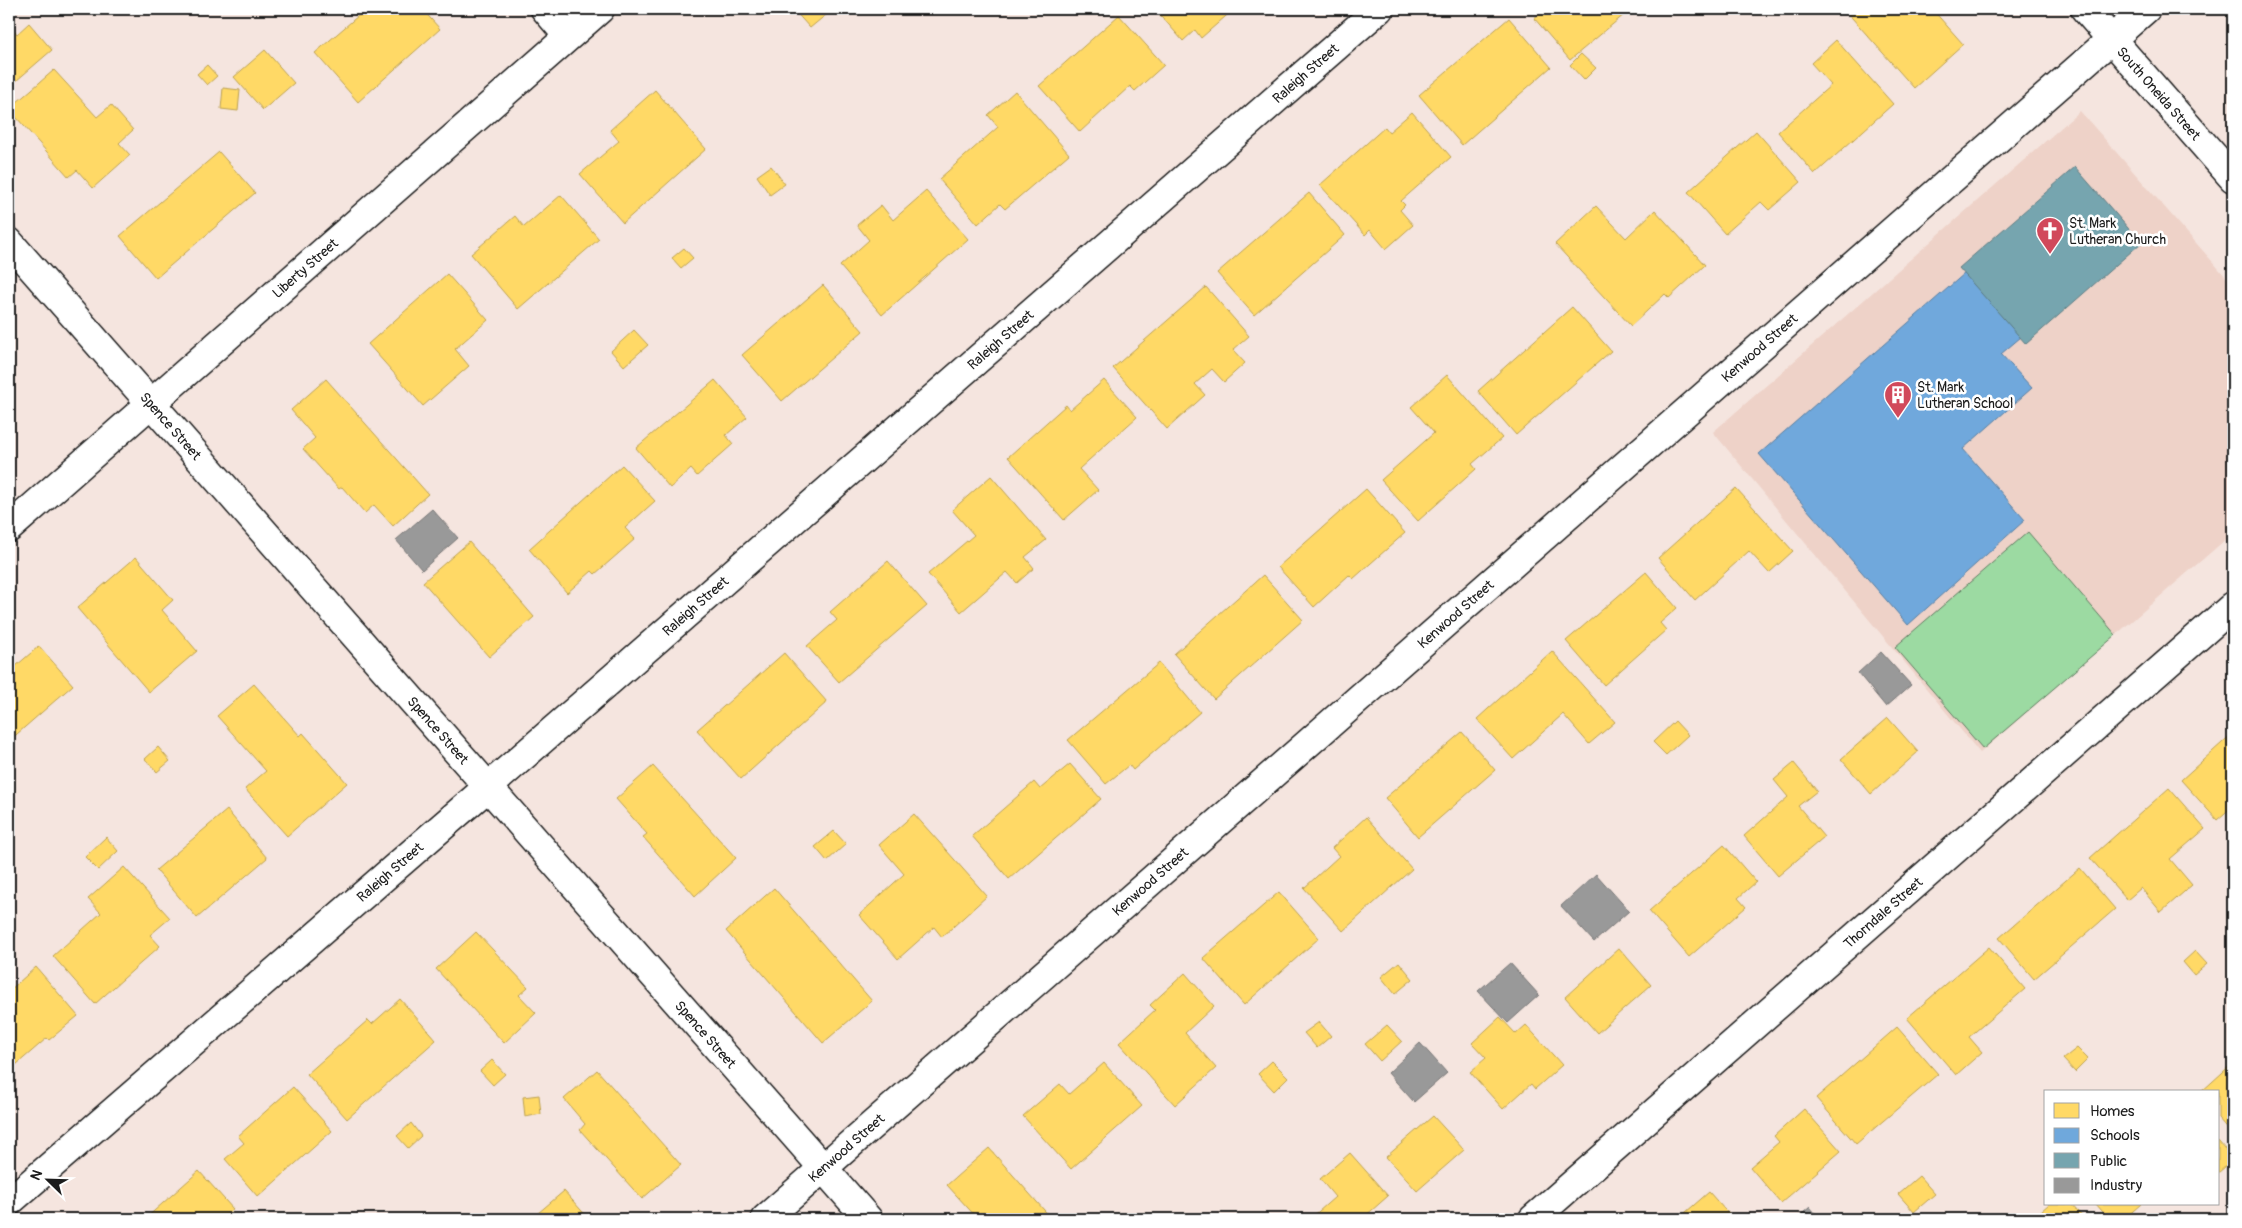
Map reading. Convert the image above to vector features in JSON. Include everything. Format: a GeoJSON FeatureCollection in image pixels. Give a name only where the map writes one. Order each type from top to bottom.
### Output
{"type":"FeatureCollection","features":[{"type":"Feature","properties":{"kind":"street"},"geometry":{"type":"LineString","coordinates":[[546,9],[568,36]]}},
{"type":"Feature","properties":{"kind":"street","name":"Liberty Street"},"geometry":{"type":"LineString","coordinates":[[9,528],[600,9]]}},
{"type":"Feature","properties":{"kind":"street","name":"Raleigh Street"},"geometry":{"type":"LineString","coordinates":[[9,1202],[488,788],[1379,9]]}},
{"type":"Feature","properties":{"kind":"street","name":"South Oneida Street"},"geometry":{"type":"LineString","coordinates":[[2086,9],[2233,178]]}},
{"type":"Feature","properties":{"kind":"street","name":"Kenwood Street"},"geometry":{"type":"LineString","coordinates":[[765,1219],[2146,9]]}},
{"type":"Feature","properties":{"kind":"street","name":"Spence Street"},"geometry":{"type":"LineString","coordinates":[[9,242],[868,1219]]}},
{"type":"Feature","properties":{"kind":"street","name":"Thorndale Street"},"geometry":{"type":"LineString","coordinates":[[1533,1219],[2233,606]]}},
{"type":"Feature","properties":{"kind":"shaded area"},"geometry":{"type":"Polygon","coordinates":[[[2080,111],[2233,285],[2233,533],[1980,753],[1713,432],[2080,111]]]}},
{"type":"Feature","properties":{"kind":"green space"},"geometry":{"type":"Polygon","coordinates":[[[2028,532],[2116,635],[1983,749],[1895,647],[2028,532]]]}},
{"type":"Feature","properties":{"kind":"building: Homes"},"geometry":{"type":"Polygon","coordinates":[[[366,9],[422,9],[440,29],[358,102],[315,53],[366,9]]]}},
{"type":"Feature","properties":{"kind":"building: Homes"},"geometry":{"type":"Polygon","coordinates":[[[793,9],[833,9],[810,28],[793,9]]]}},
{"type":"Feature","properties":{"kind":"building: Homes"},"geometry":{"type":"Polygon","coordinates":[[[1155,9],[1234,9],[1201,38],[1195,30],[1183,41],[1155,9]]]}},
{"type":"Feature","properties":{"kind":"building: Homes"},"geometry":{"type":"Polygon","coordinates":[[[1546,9],[1631,9],[1570,60],[1534,18],[1546,9]]]}},
{"type":"Feature","properties":{"kind":"building: Homes"},"geometry":{"type":"Polygon","coordinates":[[[1844,9],[1932,9],[1963,44],[1914,88],[1844,9]]]}},
{"type":"Feature","properties":{"kind":"building: Homes"},"geometry":{"type":"Polygon","coordinates":[[[1119,15],[1164,65],[1135,91],[1130,86],[1080,132],[1039,86],[1119,15]]]}},
{"type":"Feature","properties":{"kind":"building: Homes"},"geometry":{"type":"Polygon","coordinates":[[[1509,18],[1551,67],[1462,145],[1419,95],[1509,18]]]}},
{"type":"Feature","properties":{"kind":"building: Homes"},"geometry":{"type":"Polygon","coordinates":[[[29,23],[52,50],[16,81],[9,72],[9,25],[17,34],[29,23]]]}},
{"type":"Feature","properties":{"kind":"building: Homes"},"geometry":{"type":"Polygon","coordinates":[[[1836,40],[1893,104],[1815,174],[1778,132],[1831,85],[1811,63],[1836,40]]]}},
{"type":"Feature","properties":{"kind":"building: Homes"},"geometry":{"type":"Polygon","coordinates":[[[265,50],[294,83],[263,110],[234,77],[265,50]]]}},
{"type":"Feature","properties":{"kind":"building: Homes"},"geometry":{"type":"Polygon","coordinates":[[[1581,54],[1596,68],[1584,80],[1570,65],[1581,54]]]}},
{"type":"Feature","properties":{"kind":"building: Homes"},"geometry":{"type":"Polygon","coordinates":[[[207,65],[217,76],[207,85],[197,74],[207,65]]]}},
{"type":"Feature","properties":{"kind":"building: Homes"},"geometry":{"type":"Polygon","coordinates":[[[54,70],[97,117],[111,105],[133,130],[119,143],[130,155],[93,188],[77,170],[69,177],[9,109],[54,70]]]}},
{"type":"Feature","properties":{"kind":"building: Homes"},"geometry":{"type":"Polygon","coordinates":[[[223,88],[240,90],[238,111],[221,109],[223,88]]]}},
{"type":"Feature","properties":{"kind":"building: Homes"},"geometry":{"type":"Polygon","coordinates":[[[655,90],[706,149],[623,223],[580,174],[619,141],[610,130],[655,90]]]}},
{"type":"Feature","properties":{"kind":"building: Homes"},"geometry":{"type":"Polygon","coordinates":[[[1015,91],[1069,154],[1005,209],[1000,204],[978,224],[939,179],[998,127],[988,115],[1015,91]]]}},
{"type":"Feature","properties":{"kind":"building: Homes"},"geometry":{"type":"Polygon","coordinates":[[[1412,112],[1451,157],[1401,201],[1405,205],[1400,210],[1413,225],[1386,249],[1370,230],[1365,235],[1320,185],[1385,127],[1389,132],[1412,112]]]}},
{"type":"Feature","properties":{"kind":"building: Homes"},"geometry":{"type":"Polygon","coordinates":[[[1756,131],[1801,182],[1769,210],[1761,202],[1725,234],[1688,192],[1756,131]]]}},
{"type":"Feature","properties":{"kind":"building: Homes"},"geometry":{"type":"Polygon","coordinates":[[[219,152],[255,193],[156,278],[120,236],[219,152]]]}},
{"type":"Feature","properties":{"kind":"building: Homes"},"geometry":{"type":"Polygon","coordinates":[[[771,166],[785,184],[770,195],[757,176],[771,166]]]}},
{"type":"Feature","properties":{"kind":"building: Homes"},"geometry":{"type":"Polygon","coordinates":[[[926,191],[968,239],[882,315],[840,266],[869,240],[857,225],[881,205],[893,220],[926,191]]]}},
{"type":"Feature","properties":{"kind":"building: Homes"},"geometry":{"type":"Polygon","coordinates":[[[1309,193],[1345,235],[1254,315],[1217,273],[1309,193]]]}},
{"type":"Feature","properties":{"kind":"building: Homes"},"geometry":{"type":"Polygon","coordinates":[[[561,195],[599,239],[518,309],[471,254],[515,216],[524,227],[561,195]]]}},
{"type":"Feature","properties":{"kind":"building: Homes"},"geometry":{"type":"Polygon","coordinates":[[[1596,206],[1626,238],[1655,210],[1705,265],[1669,298],[1665,294],[1631,326],[1555,244],[1596,206]]]}},
{"type":"Feature","properties":{"kind":"building: Homes"},"geometry":{"type":"Polygon","coordinates":[[[684,248],[693,258],[681,268],[672,258],[684,248]]]}},
{"type":"Feature","properties":{"kind":"building: Homes"},"geometry":{"type":"Polygon","coordinates":[[[447,274],[488,320],[455,349],[469,366],[423,406],[368,344],[447,274]]]}},
{"type":"Feature","properties":{"kind":"building: Homes"},"geometry":{"type":"Polygon","coordinates":[[[823,285],[863,331],[782,401],[742,355],[823,285]]]}},
{"type":"Feature","properties":{"kind":"building: Homes"},"geometry":{"type":"Polygon","coordinates":[[[1206,287],[1249,336],[1233,350],[1245,363],[1224,382],[1212,369],[1195,384],[1205,395],[1167,429],[1113,368],[1206,287]]]}},
{"type":"Feature","properties":{"kind":"building: Homes"},"geometry":{"type":"Polygon","coordinates":[[[1572,307],[1611,351],[1516,435],[1478,391],[1572,307]]]}},
{"type":"Feature","properties":{"kind":"building: Homes"},"geometry":{"type":"Polygon","coordinates":[[[634,330],[648,345],[624,366],[611,351],[634,330]]]}},
{"type":"Feature","properties":{"kind":"building: Homes"},"geometry":{"type":"Polygon","coordinates":[[[1447,375],[1502,438],[1472,464],[1476,469],[1418,521],[1381,480],[1434,433],[1411,407],[1447,375]]]}},
{"type":"Feature","properties":{"kind":"building: Homes"},"geometry":{"type":"Polygon","coordinates":[[[326,379],[428,494],[393,526],[374,505],[365,513],[342,487],[339,489],[303,449],[315,438],[291,410],[326,379]]]}},
{"type":"Feature","properties":{"kind":"building: Homes"},"geometry":{"type":"Polygon","coordinates":[[[715,380],[747,417],[726,435],[733,444],[697,476],[691,469],[670,488],[636,448],[715,380]]]}},
{"type":"Feature","properties":{"kind":"building: Homes"},"geometry":{"type":"Polygon","coordinates":[[[1104,380],[1137,417],[1079,469],[1098,490],[1064,520],[1008,457],[1066,405],[1070,410],[1104,380]]]}},
{"type":"Feature","properties":{"kind":"building: Homes"},"geometry":{"type":"Polygon","coordinates":[[[622,465],[655,501],[625,528],[635,539],[595,574],[592,571],[567,593],[529,549],[622,465]]]}},
{"type":"Feature","properties":{"kind":"building: Homes"},"geometry":{"type":"Polygon","coordinates":[[[991,476],[1046,540],[1025,557],[1034,568],[1017,583],[1007,572],[961,612],[928,574],[974,535],[952,510],[991,476]]]}},
{"type":"Feature","properties":{"kind":"building: Homes"},"geometry":{"type":"Polygon","coordinates":[[[1736,488],[1793,551],[1769,573],[1749,551],[1695,600],[1658,558],[1736,488]]]}},
{"type":"Feature","properties":{"kind":"building: Homes"},"geometry":{"type":"Polygon","coordinates":[[[1366,489],[1405,533],[1353,579],[1349,575],[1314,607],[1278,567],[1366,489]]]}},
{"type":"Feature","properties":{"kind":"building: Homes"},"geometry":{"type":"Polygon","coordinates":[[[469,542],[534,617],[489,657],[423,582],[469,542]]]}},
{"type":"Feature","properties":{"kind":"building: Homes"},"geometry":{"type":"Polygon","coordinates":[[[136,557],[173,600],[162,610],[197,651],[149,692],[77,608],[136,557]]]}},
{"type":"Feature","properties":{"kind":"building: Homes"},"geometry":{"type":"Polygon","coordinates":[[[888,561],[927,606],[839,682],[807,646],[837,620],[830,612],[888,561]]]}},
{"type":"Feature","properties":{"kind":"building: Homes"},"geometry":{"type":"Polygon","coordinates":[[[1646,572],[1677,608],[1660,623],[1666,630],[1604,685],[1566,641],[1646,572]]]}},
{"type":"Feature","properties":{"kind":"building: Homes"},"geometry":{"type":"Polygon","coordinates":[[[1263,575],[1303,620],[1214,699],[1174,654],[1263,575]]]}},
{"type":"Feature","properties":{"kind":"building: Homes"},"geometry":{"type":"Polygon","coordinates":[[[39,646],[73,685],[9,741],[9,672],[39,646]]]}},
{"type":"Feature","properties":{"kind":"building: Homes"},"geometry":{"type":"Polygon","coordinates":[[[1552,651],[1615,722],[1589,744],[1563,714],[1513,759],[1477,719],[1552,651]]]}},
{"type":"Feature","properties":{"kind":"building: Homes"},"geometry":{"type":"Polygon","coordinates":[[[784,653],[827,702],[741,779],[697,730],[784,653]]]}},
{"type":"Feature","properties":{"kind":"building: Homes"},"geometry":{"type":"Polygon","coordinates":[[[1159,663],[1200,712],[1133,770],[1129,765],[1106,784],[1068,740],[1159,663]]]}},
{"type":"Feature","properties":{"kind":"building: Homes"},"geometry":{"type":"Polygon","coordinates":[[[254,684],[300,736],[303,733],[347,783],[287,836],[245,789],[266,771],[217,716],[254,684]]]}},
{"type":"Feature","properties":{"kind":"building: Homes"},"geometry":{"type":"Polygon","coordinates":[[[1888,718],[1918,752],[1871,794],[1841,759],[1888,718]]]}},
{"type":"Feature","properties":{"kind":"building: Homes"},"geometry":{"type":"Polygon","coordinates":[[[1675,721],[1688,735],[1666,755],[1653,742],[1675,721]]]}},
{"type":"Feature","properties":{"kind":"building: Homes"},"geometry":{"type":"Polygon","coordinates":[[[1462,732],[1495,770],[1418,837],[1385,798],[1462,732]]]}},
{"type":"Feature","properties":{"kind":"building: Homes"},"geometry":{"type":"Polygon","coordinates":[[[2233,733],[2233,806],[2217,820],[2181,780],[2233,733]]]}},
{"type":"Feature","properties":{"kind":"building: Homes"},"geometry":{"type":"Polygon","coordinates":[[[158,747],[170,761],[157,772],[145,759],[158,747]]]}},
{"type":"Feature","properties":{"kind":"building: Homes"},"geometry":{"type":"Polygon","coordinates":[[[1794,763],[1817,791],[1798,806],[1824,837],[1778,876],[1744,836],[1788,797],[1774,780],[1794,763]]]}},
{"type":"Feature","properties":{"kind":"building: Homes"},"geometry":{"type":"Polygon","coordinates":[[[1070,764],[1101,799],[1009,879],[972,836],[1034,782],[1040,789],[1070,764]]]}},
{"type":"Feature","properties":{"kind":"building: Homes"},"geometry":{"type":"Polygon","coordinates":[[[653,766],[736,858],[695,896],[643,837],[647,834],[616,799],[653,766]]]}},
{"type":"Feature","properties":{"kind":"building: Homes"},"geometry":{"type":"Polygon","coordinates":[[[2169,788],[2205,829],[2170,859],[2192,885],[2161,912],[2141,888],[2127,900],[2090,858],[2169,788]]]}},
{"type":"Feature","properties":{"kind":"building: Homes"},"geometry":{"type":"Polygon","coordinates":[[[227,810],[267,858],[197,918],[156,870],[227,810]]]}},
{"type":"Feature","properties":{"kind":"building: Homes"},"geometry":{"type":"Polygon","coordinates":[[[914,814],[987,896],[942,937],[934,927],[898,959],[859,915],[904,874],[879,845],[914,814]]]}},
{"type":"Feature","properties":{"kind":"building: Homes"},"geometry":{"type":"Polygon","coordinates":[[[1366,817],[1412,869],[1343,931],[1304,888],[1339,856],[1332,848],[1366,817]]]}},
{"type":"Feature","properties":{"kind":"building: Homes"},"geometry":{"type":"Polygon","coordinates":[[[834,831],[846,844],[827,861],[815,847],[834,831]]]}},
{"type":"Feature","properties":{"kind":"building: Homes"},"geometry":{"type":"Polygon","coordinates":[[[106,837],[118,851],[98,870],[85,857],[106,837]]]}},
{"type":"Feature","properties":{"kind":"building: Homes"},"geometry":{"type":"Polygon","coordinates":[[[1724,845],[1756,882],[1738,898],[1746,907],[1689,957],[1649,911],[1724,845]]]}},
{"type":"Feature","properties":{"kind":"building: Homes"},"geometry":{"type":"Polygon","coordinates":[[[124,867],[170,918],[150,935],[160,946],[95,1004],[53,956],[101,913],[88,899],[124,867]]]}},
{"type":"Feature","properties":{"kind":"building: Homes"},"geometry":{"type":"Polygon","coordinates":[[[2080,868],[2115,909],[2034,979],[1999,938],[2080,868]]]}},
{"type":"Feature","properties":{"kind":"building: Homes"},"geometry":{"type":"Polygon","coordinates":[[[774,888],[872,1001],[823,1043],[726,931],[774,888]]]}},
{"type":"Feature","properties":{"kind":"building: Homes"},"geometry":{"type":"Polygon","coordinates":[[[1279,892],[1319,938],[1244,1005],[1203,958],[1279,892]]]}},
{"type":"Feature","properties":{"kind":"building: Homes"},"geometry":{"type":"Polygon","coordinates":[[[476,932],[528,987],[519,995],[536,1013],[504,1043],[436,969],[476,932]]]}},
{"type":"Feature","properties":{"kind":"building: Homes"},"geometry":{"type":"Polygon","coordinates":[[[1989,947],[2025,989],[1969,1037],[1982,1052],[1956,1075],[1907,1018],[1989,947]]]}},
{"type":"Feature","properties":{"kind":"building: Homes"},"geometry":{"type":"Polygon","coordinates":[[[1619,948],[1651,985],[1597,1033],[1565,997],[1619,948]]]}},
{"type":"Feature","properties":{"kind":"building: Homes"},"geometry":{"type":"Polygon","coordinates":[[[2195,951],[2207,964],[2194,975],[2183,962],[2195,951]]]}},
{"type":"Feature","properties":{"kind":"building: Homes"},"geometry":{"type":"Polygon","coordinates":[[[1399,962],[1413,979],[1395,994],[1381,977],[1399,962]]]}},
{"type":"Feature","properties":{"kind":"building: Homes"},"geometry":{"type":"Polygon","coordinates":[[[36,967],[78,1016],[49,1040],[47,1038],[9,1071],[9,991],[36,967]]]}},
{"type":"Feature","properties":{"kind":"building: Homes"},"geometry":{"type":"Polygon","coordinates":[[[1185,973],[1214,1006],[1185,1033],[1216,1068],[1175,1105],[1119,1043],[1155,1010],[1150,1005],[1185,973]]]}},
{"type":"Feature","properties":{"kind":"building: Homes"},"geometry":{"type":"Polygon","coordinates":[[[400,999],[436,1040],[347,1119],[307,1074],[368,1020],[372,1024],[400,999]]]}},
{"type":"Feature","properties":{"kind":"building: Homes"},"geometry":{"type":"Polygon","coordinates":[[[1500,1017],[1516,1034],[1526,1025],[1562,1065],[1535,1089],[1531,1084],[1503,1109],[1470,1072],[1486,1058],[1472,1043],[1500,1017]]]}},
{"type":"Feature","properties":{"kind":"building: Homes"},"geometry":{"type":"Polygon","coordinates":[[[1319,1022],[1331,1036],[1317,1048],[1304,1033],[1319,1022]]]}},
{"type":"Feature","properties":{"kind":"building: Homes"},"geometry":{"type":"Polygon","coordinates":[[[1387,1025],[1402,1041],[1380,1061],[1365,1044],[1387,1025]]]}},
{"type":"Feature","properties":{"kind":"building: Homes"},"geometry":{"type":"Polygon","coordinates":[[[1897,1027],[1938,1074],[1856,1144],[1816,1098],[1897,1027]]]}},
{"type":"Feature","properties":{"kind":"building: Homes"},"geometry":{"type":"Polygon","coordinates":[[[2077,1048],[2088,1059],[2075,1072],[2063,1059],[2077,1048]]]}},
{"type":"Feature","properties":{"kind":"building: Homes"},"geometry":{"type":"Polygon","coordinates":[[[492,1060],[505,1074],[493,1085],[480,1071],[492,1060]]]}},
{"type":"Feature","properties":{"kind":"building: Homes"},"geometry":{"type":"Polygon","coordinates":[[[1272,1061],[1288,1077],[1274,1091],[1258,1074],[1272,1061]]]}},
{"type":"Feature","properties":{"kind":"building: Homes"},"geometry":{"type":"Polygon","coordinates":[[[1104,1063],[1142,1106],[1071,1169],[1023,1116],[1060,1084],[1069,1094],[1104,1063]]]}},
{"type":"Feature","properties":{"kind":"building: Homes"},"geometry":{"type":"Polygon","coordinates":[[[2233,1063],[2233,1135],[2220,1120],[2220,1090],[2203,1090],[2233,1063]]]}},
{"type":"Feature","properties":{"kind":"building: Homes"},"geometry":{"type":"Polygon","coordinates":[[[597,1070],[681,1165],[642,1199],[580,1130],[585,1124],[564,1099],[597,1070]]]}},
{"type":"Feature","properties":{"kind":"building: Homes"},"geometry":{"type":"Polygon","coordinates":[[[293,1087],[332,1131],[258,1197],[225,1159],[244,1143],[238,1136],[293,1087]]]}},
{"type":"Feature","properties":{"kind":"building: Homes"},"geometry":{"type":"Polygon","coordinates":[[[539,1095],[541,1114],[525,1117],[523,1097],[539,1095]]]}},
{"type":"Feature","properties":{"kind":"building: Homes"},"geometry":{"type":"Polygon","coordinates":[[[1804,1109],[1841,1151],[1781,1203],[1750,1167],[1779,1142],[1774,1136],[1804,1109]]]}},
{"type":"Feature","properties":{"kind":"building: Homes"},"geometry":{"type":"Polygon","coordinates":[[[1433,1116],[1464,1150],[1417,1191],[1386,1157],[1433,1116]]]}},
{"type":"Feature","properties":{"kind":"building: Homes"},"geometry":{"type":"Polygon","coordinates":[[[411,1123],[421,1136],[408,1148],[397,1136],[411,1123]]]}},
{"type":"Feature","properties":{"kind":"building: Homes"},"geometry":{"type":"Polygon","coordinates":[[[2220,1143],[2233,1158],[2220,1171],[2220,1143]]]}},
{"type":"Feature","properties":{"kind":"building: Homes"},"geometry":{"type":"Polygon","coordinates":[[[989,1148],[1052,1219],[978,1219],[947,1185],[989,1148]]]}},
{"type":"Feature","properties":{"kind":"building: Homes"},"geometry":{"type":"Polygon","coordinates":[[[1350,1153],[1388,1196],[1362,1219],[1310,1219],[1335,1197],[1320,1179],[1350,1153]]]}},
{"type":"Feature","properties":{"kind":"building: Homes"},"geometry":{"type":"Polygon","coordinates":[[[199,1171],[233,1209],[221,1219],[145,1219],[199,1171]]]}},
{"type":"Feature","properties":{"kind":"building: Homes"},"geometry":{"type":"Polygon","coordinates":[[[1919,1176],[1935,1194],[1914,1212],[1898,1194],[1919,1176]]]}},
{"type":"Feature","properties":{"kind":"building: Homes"},"geometry":{"type":"Polygon","coordinates":[[[564,1191],[589,1219],[531,1219],[564,1191]]]}},
{"type":"Feature","properties":{"kind":"building: Homes"},"geometry":{"type":"Polygon","coordinates":[[[1709,1192],[1733,1219],[1678,1219],[1709,1192]]]}},
{"type":"Feature","properties":{"kind":"building: Homes"},"geometry":{"type":"Polygon","coordinates":[[[2047,1206],[2073,1206],[2084,1219],[2032,1219],[2047,1206]]]}},
{"type":"Feature","properties":{"kind":"building: Homes"},"geometry":{"type":"Polygon","coordinates":[[[2098,1206],[2139,1206],[2124,1219],[2109,1219],[2098,1206]]]}},
{"type":"Feature","properties":{"kind":"building: Schools","name":"St. Mark Lutheran School"},"geometry":{"type":"Polygon","coordinates":[[[1965,273],[2021,337],[2001,354],[2032,388],[1963,449],[2025,520],[1908,625],[1759,454],[1965,273]]]}},
{"type":"Feature","properties":{"kind":"building: Public","name":"St. Mark Lutheran Church"},"geometry":{"type":"Polygon","coordinates":[[[2075,167],[2141,243],[2026,344],[1959,268],[2075,167]]]}},
{"type":"Feature","properties":{"kind":"building: Industry"},"geometry":{"type":"Polygon","coordinates":[[[432,509],[458,538],[422,570],[396,540],[432,509]]]}},
{"type":"Feature","properties":{"kind":"building: Industry"},"geometry":{"type":"Polygon","coordinates":[[[1881,652],[1911,685],[1886,707],[1858,673],[1881,652]]]}},
{"type":"Feature","properties":{"kind":"building: Industry"},"geometry":{"type":"Polygon","coordinates":[[[1596,874],[1629,911],[1594,942],[1561,906],[1596,874]]]}},
{"type":"Feature","properties":{"kind":"building: Industry"},"geometry":{"type":"Polygon","coordinates":[[[1510,963],[1539,995],[1508,1023],[1478,991],[1510,963]]]}},
{"type":"Feature","properties":{"kind":"building: Industry"},"geometry":{"type":"Polygon","coordinates":[[[1420,1043],[1447,1073],[1414,1102],[1388,1073],[1420,1043]]]}},
{"type":"Feature","properties":{"kind":"building: Industry"},"geometry":{"type":"Polygon","coordinates":[[[1810,1207],[1820,1219],[1796,1219],[1810,1207]]]}},
{"type":"Feature","properties":{"kind":"place","name":"St. Mark Lutheran Church"},"geometry":{"type":"Point","coordinates":[2050,255]}},
{"type":"Feature","properties":{"kind":"place","name":"St. Mark Lutheran School"},"geometry":{"type":"Point","coordinates":[1898,419]}}]}
